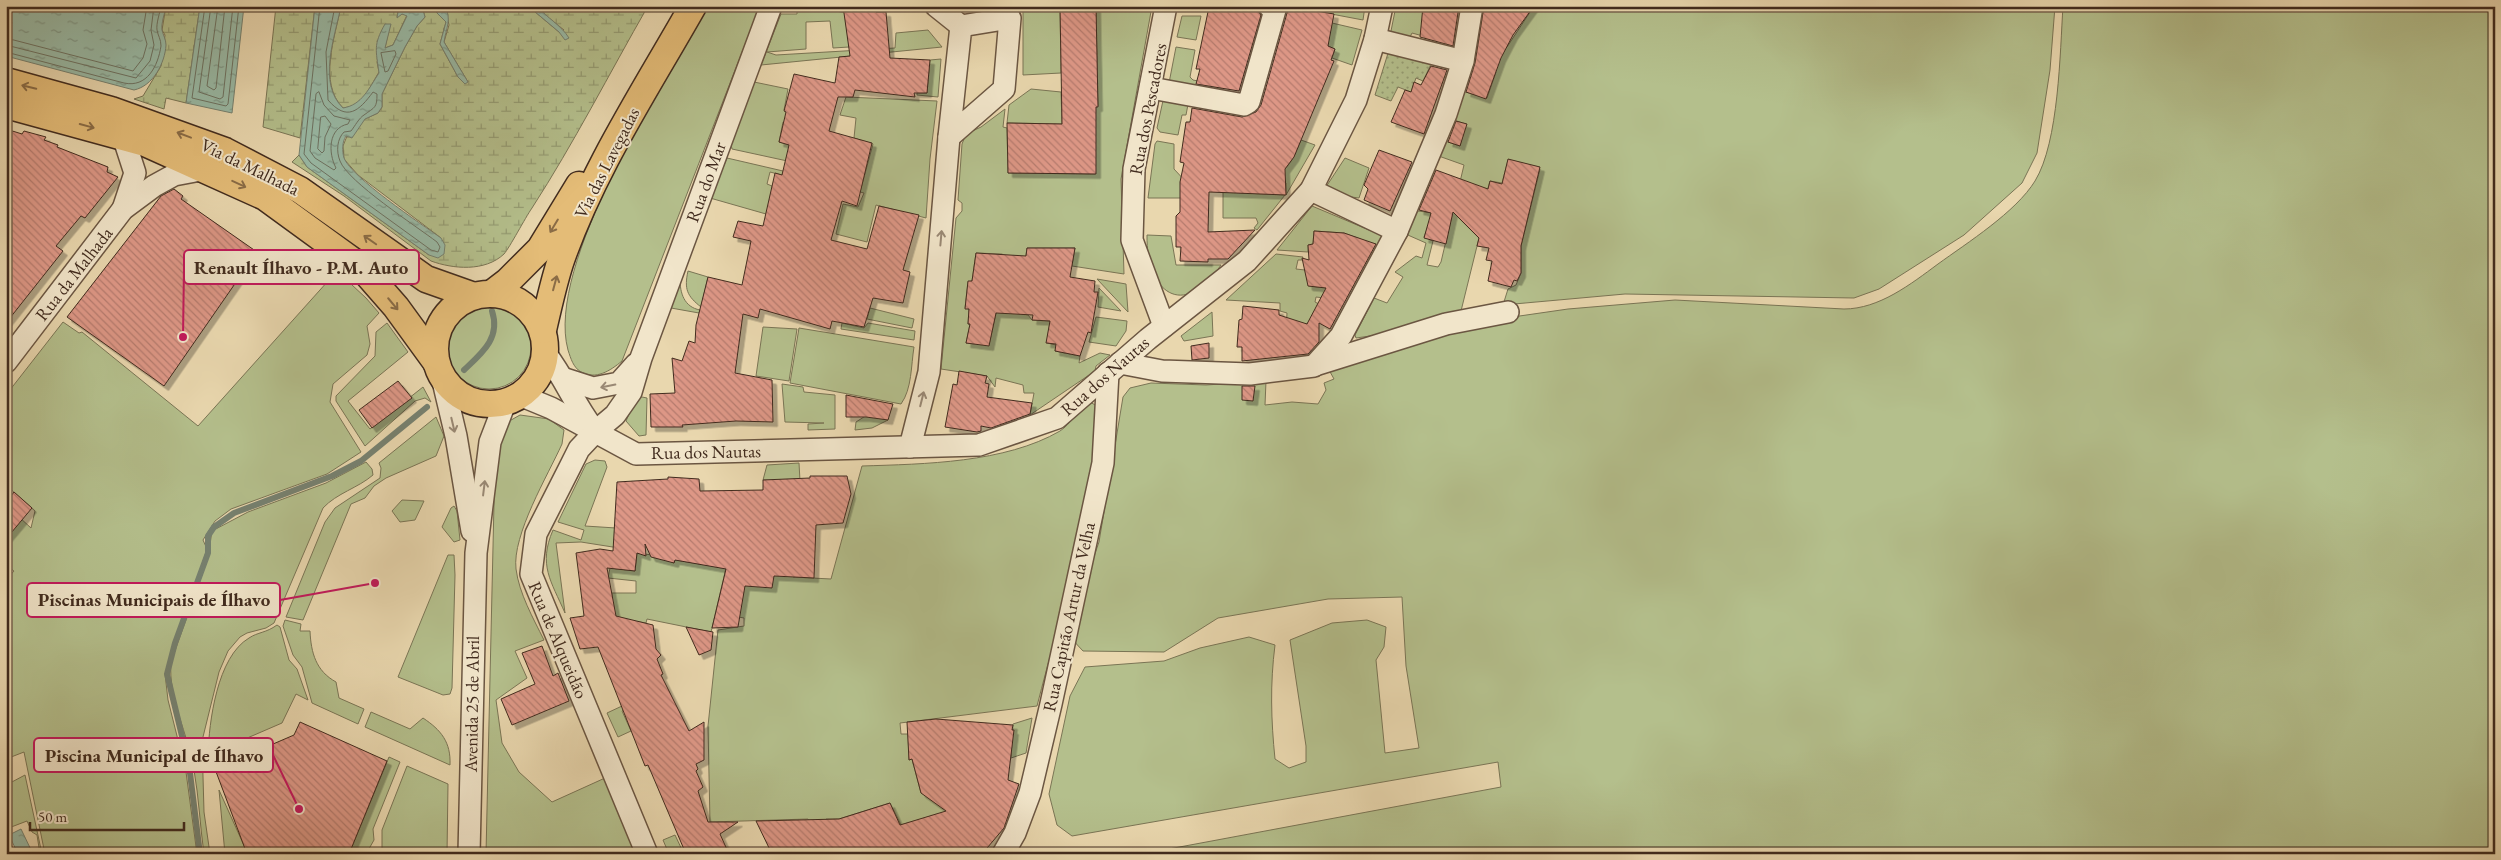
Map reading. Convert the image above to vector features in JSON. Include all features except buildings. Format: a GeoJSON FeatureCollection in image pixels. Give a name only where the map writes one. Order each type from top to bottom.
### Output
{"type":"FeatureCollection","features":[{"type":"Feature","properties":{"kind":"main road","name":"Via das Lavegadas"},"geometry":{"type":"LineString","coordinates":[[482,295],[508,281],[540,248],[579,184],[680,6]]}},
{"type":"Feature","properties":{"kind":"main road","name":"Via das Lavegadas"},"geometry":{"type":"LineString","coordinates":[[544,342],[560,263],[588,196],[618,138],[693,6]]}},
{"type":"Feature","properties":{"kind":"main road","name":"Via da Malhada"},"geometry":{"type":"LineString","coordinates":[[6,81],[119,112],[225,151],[300,190],[426,279],[482,295]]}},
{"type":"Feature","properties":{"kind":"main road","name":"Via da Malhada"},"geometry":{"type":"LineString","coordinates":[[6,105],[123,136],[206,169],[265,197],[361,267],[396,307],[439,370]]}},
{"type":"Feature","properties":{"kind":"main road"},"geometry":{"type":"LineString","coordinates":[[482,295],[507,296],[522,304],[534,315],[544,342],[542,370],[534,384],[513,400],[487,405],[469,401],[454,391],[439,370],[434,346],[438,329],[446,315],[459,303],[482,295]]}},
{"type":"Feature","properties":{"kind":"street","name":"Rua do Mar"},"geometry":{"type":"LineString","coordinates":[[596,431],[615,414],[630,392],[771,6]]}},
{"type":"Feature","properties":{"kind":"street"},"geometry":{"type":"LineString","coordinates":[[936,6],[961,26],[1010,18],[1004,89],[949,137]]}},
{"type":"Feature","properties":{"kind":"street","name":"Rua dos Pescadores"},"geometry":{"type":"LineString","coordinates":[[1164,326],[1132,240],[1134,169],[1152,88],[1166,6]]}},
{"type":"Feature","properties":{"kind":"street"},"geometry":{"type":"LineString","coordinates":[[1152,88],[1244,105],[1249,102],[1275,10],[1269,6]]}},
{"type":"Feature","properties":{"kind":"street","name":"Rua dos Nautas"},"geometry":{"type":"LineString","coordinates":[[513,400],[596,431],[636,454],[979,445],[1057,418],[1164,326],[1247,260],[1311,190],[1356,100],[1375,39],[1382,6]]}},
{"type":"Feature","properties":{"kind":"street"},"geometry":{"type":"LineString","coordinates":[[1314,366],[1341,336],[1397,231],[1446,114],[1463,61],[1472,6]]}},
{"type":"Feature","properties":{"kind":"street"},"geometry":{"type":"LineString","coordinates":[[910,447],[928,372],[961,26]]}},
{"type":"Feature","properties":{"kind":"street"},"geometry":{"type":"LineString","coordinates":[[1375,39],[1463,61]]}},
{"type":"Feature","properties":{"kind":"street"},"geometry":{"type":"LineString","coordinates":[[123,136],[135,173],[123,209]]}},
{"type":"Feature","properties":{"kind":"street"},"geometry":{"type":"LineString","coordinates":[[123,209],[154,186],[174,175],[206,169]]}},
{"type":"Feature","properties":{"kind":"street"},"geometry":{"type":"LineString","coordinates":[[1311,190],[1397,231]]}},
{"type":"Feature","properties":{"kind":"street","name":"Rua da Malhada"},"geometry":{"type":"LineString","coordinates":[[6,362],[123,209]]}},
{"type":"Feature","properties":{"kind":"street"},"geometry":{"type":"LineString","coordinates":[[1114,368],[1250,374],[1314,366],[1446,324],[1508,312]]}},
{"type":"Feature","properties":{"kind":"street"},"geometry":{"type":"LineString","coordinates":[[544,342],[565,379],[578,408],[596,431]]}},
{"type":"Feature","properties":{"kind":"street"},"geometry":{"type":"LineString","coordinates":[[565,379],[593,388],[619,383],[641,358]]}},
{"type":"Feature","properties":{"kind":"street","name":"Rua Capitão Artur da Velha"},"geometry":{"type":"LineString","coordinates":[[1003,854],[1016,833],[1030,793],[1051,704],[1103,463],[1114,368]]}},
{"type":"Feature","properties":{"kind":"street","name":"Avenida 25 de Abril"},"geometry":{"type":"LineString","coordinates":[[439,370],[456,436],[476,553]]}},
{"type":"Feature","properties":{"kind":"street","name":"Avenida 25 de Abril"},"geometry":{"type":"LineString","coordinates":[[468,854],[476,553],[490,442],[513,400]]}},
{"type":"Feature","properties":{"kind":"street","name":"Rua de Alqueidão"},"geometry":{"type":"LineString","coordinates":[[596,431],[580,449],[536,534],[531,574],[647,854]]}},
{"type":"Feature","properties":{"kind":"green space"},"geometry":{"type":"Polygon","coordinates":[[[166,6],[200,6],[186,103],[166,98],[164,109],[134,99],[143,96],[161,66],[165,35],[162,30],[166,6]]]}},
{"type":"Feature","properties":{"kind":"green space"},"geometry":{"type":"Polygon","coordinates":[[[276,6],[315,6],[300,138],[263,127],[276,6]]]}},
{"type":"Feature","properties":{"kind":"green space"},"geometry":{"type":"Polygon","coordinates":[[[341,6],[399,6],[397,17],[402,14],[407,15],[393,45],[385,48],[390,25],[377,62],[379,72],[365,96],[353,106],[343,108],[335,98],[331,86],[330,73],[332,45],[341,6]]]}},
{"type":"Feature","properties":{"kind":"green space"},"geometry":{"type":"Polygon","coordinates":[[[425,6],[436,6],[437,13],[446,22],[440,44],[458,77],[468,82],[444,42],[449,25],[445,6],[528,6],[559,32],[564,30],[537,6],[648,6],[562,159],[507,250],[496,260],[488,264],[459,267],[431,261],[344,196],[292,162],[299,155],[307,167],[429,255],[441,238],[358,175],[344,159],[343,146],[347,136],[365,119],[378,113],[382,107],[382,94],[405,47],[417,26],[425,17],[423,10],[425,6]]]}},
{"type":"Feature","properties":{"kind":"green space"},"geometry":{"type":"Polygon","coordinates":[[[706,6],[760,6],[622,361],[603,373],[597,375],[587,374],[576,368],[568,350],[566,314],[574,271],[590,224],[612,175],[637,126],[706,6]]]}},
{"type":"Feature","properties":{"kind":"green space"},"geometry":{"type":"Polygon","coordinates":[[[835,6],[836,11],[846,13],[849,47],[833,48],[830,21],[806,22],[806,49],[767,52],[776,55],[895,48],[896,33],[928,30],[942,47],[761,65],[781,14],[797,14],[797,7],[835,6]]]}},
{"type":"Feature","properties":{"kind":"green space"},"geometry":{"type":"Polygon","coordinates":[[[1023,6],[1060,6],[1061,73],[1023,75],[1023,6]]]}},
{"type":"Feature","properties":{"kind":"green space"},"geometry":{"type":"Polygon","coordinates":[[[1096,6],[1152,6],[1121,179],[1124,274],[1072,266],[1075,248],[1027,248],[1024,268],[1002,254],[976,253],[972,281],[968,282],[965,308],[969,309],[968,324],[970,324],[966,343],[989,345],[997,309],[1028,315],[1032,320],[1050,321],[1047,343],[1056,345],[1055,351],[1080,356],[1079,363],[1100,353],[1110,355],[1096,366],[1095,371],[1030,415],[1034,393],[1024,393],[1023,385],[996,378],[995,387],[987,376],[941,369],[956,218],[962,211],[962,203],[958,200],[962,144],[966,134],[981,127],[1005,109],[1003,127],[1007,128],[1008,173],[1095,174],[1077,107],[1098,106],[1096,6]]]}},
{"type":"Feature","properties":{"kind":"green space"},"geometry":{"type":"Polygon","coordinates":[[[1306,6],[1365,6],[1363,20],[1305,9],[1306,6]]]}},
{"type":"Feature","properties":{"kind":"green space"},"geometry":{"type":"Polygon","coordinates":[[[1396,6],[1428,8],[1423,36],[1412,33],[1408,41],[1390,36],[1396,6]]]}},
{"type":"Feature","properties":{"kind":"green space"},"geometry":{"type":"Polygon","coordinates":[[[1534,6],[2055,6],[2050,70],[2037,153],[2022,183],[1964,235],[1879,289],[1854,298],[1625,294],[1503,305],[1508,289],[1516,285],[1521,273],[1521,246],[1540,169],[1508,160],[1502,183],[1490,181],[1475,233],[1479,238],[1461,311],[1377,335],[1356,338],[1355,335],[1374,298],[1387,303],[1403,277],[1395,272],[1416,256],[1422,258],[1426,243],[1401,232],[1410,210],[1433,213],[1424,237],[1433,241],[1427,265],[1438,267],[1441,262],[1464,165],[1433,154],[1445,141],[1460,146],[1466,124],[1453,120],[1462,91],[1487,98],[1496,72],[1469,64],[1473,21],[1485,24],[1507,47],[1534,6]]]}},
{"type":"Feature","properties":{"kind":"green space"},"geometry":{"type":"Polygon","coordinates":[[[2063,6],[2495,6],[2495,854],[1142,854],[1501,787],[1498,762],[1072,836],[1057,825],[1049,794],[1070,696],[1085,667],[1164,661],[1200,648],[1249,637],[1275,645],[1272,702],[1275,759],[1289,768],[1306,762],[1306,746],[1290,640],[1332,623],[1367,620],[1386,627],[1384,647],[1376,660],[1385,753],[1419,748],[1406,666],[1402,597],[1328,599],[1218,618],[1164,652],[1083,651],[1070,637],[1079,599],[1099,542],[1123,397],[1130,388],[1151,383],[1206,385],[1266,381],[1265,405],[1292,402],[1318,404],[1326,390],[1324,383],[1334,379],[1329,370],[1485,321],[1568,309],[1675,300],[1844,309],[1870,305],[1894,294],[1917,279],[1990,226],[2027,193],[2035,181],[2043,164],[2054,121],[2063,6]]]}},
{"type":"Feature","properties":{"kind":"green space"},"geometry":{"type":"Polygon","coordinates":[[[1182,16],[1201,16],[1196,40],[1177,37],[1182,16]]]}},
{"type":"Feature","properties":{"kind":"green space"},"geometry":{"type":"Polygon","coordinates":[[[1332,23],[1362,30],[1352,65],[1332,58],[1335,49],[1309,38],[1332,23]]]}},
{"type":"Feature","properties":{"kind":"green space"},"geometry":{"type":"Polygon","coordinates":[[[1176,47],[1195,50],[1190,77],[1193,80],[1222,86],[1220,92],[1169,83],[1176,47]]]}},
{"type":"Feature","properties":{"kind":"green space"},"geometry":{"type":"Polygon","coordinates":[[[1389,50],[1425,58],[1431,64],[1423,81],[1416,78],[1411,92],[1398,87],[1391,101],[1375,95],[1389,50]]]}},
{"type":"Feature","properties":{"kind":"green space"},"geometry":{"type":"Polygon","coordinates":[[[941,59],[938,97],[917,95],[917,93],[927,93],[930,60],[941,59]]]}},
{"type":"Feature","properties":{"kind":"green space"},"geometry":{"type":"Polygon","coordinates":[[[754,82],[788,89],[784,110],[788,112],[793,125],[783,122],[779,142],[795,146],[792,162],[732,149],[731,144],[754,82]]]}},
{"type":"Feature","properties":{"kind":"green space"},"geometry":{"type":"Polygon","coordinates":[[[1031,89],[1061,92],[1062,124],[1007,123],[1009,105],[1031,89]]]}},
{"type":"Feature","properties":{"kind":"green space"},"geometry":{"type":"Polygon","coordinates":[[[1164,96],[1189,99],[1186,115],[1182,115],[1178,135],[1160,132],[1157,128],[1164,96]]]}},
{"type":"Feature","properties":{"kind":"green space"},"geometry":{"type":"Polygon","coordinates":[[[846,97],[937,101],[930,159],[926,218],[876,205],[867,242],[836,234],[843,204],[858,207],[864,193],[860,192],[873,144],[854,138],[856,118],[840,115],[846,97]]]}},
{"type":"Feature","properties":{"kind":"green space"},"geometry":{"type":"Polygon","coordinates":[[[1301,140],[1315,145],[1286,195],[1286,183],[1266,180],[1279,173],[1288,165],[1301,140]]]}},
{"type":"Feature","properties":{"kind":"green space"},"geometry":{"type":"Polygon","coordinates":[[[1157,141],[1174,144],[1174,169],[1201,198],[1148,198],[1155,144],[1157,141]]]}},
{"type":"Feature","properties":{"kind":"green space"},"geometry":{"type":"Polygon","coordinates":[[[727,158],[783,171],[782,175],[770,172],[767,184],[772,186],[773,216],[710,198],[727,158]]]}},
{"type":"Feature","properties":{"kind":"green space"},"geometry":{"type":"Polygon","coordinates":[[[1345,158],[1369,168],[1359,198],[1322,193],[1345,158]]]}},
{"type":"Feature","properties":{"kind":"green space"},"geometry":{"type":"Polygon","coordinates":[[[1223,192],[1285,195],[1257,230],[1254,228],[1258,223],[1256,218],[1223,218],[1223,192]]]}},
{"type":"Feature","properties":{"kind":"green space"},"geometry":{"type":"Polygon","coordinates":[[[1312,206],[1381,235],[1384,238],[1379,246],[1344,233],[1314,231],[1313,244],[1308,245],[1308,252],[1277,250],[1312,206]]]}},
{"type":"Feature","properties":{"kind":"green space"},"geometry":{"type":"Polygon","coordinates":[[[1147,235],[1171,236],[1176,265],[1221,265],[1207,282],[1193,292],[1181,295],[1169,292],[1160,284],[1153,272],[1148,255],[1147,235]]]}},
{"type":"Feature","properties":{"kind":"green space"},"geometry":{"type":"Polygon","coordinates":[[[1276,254],[1303,257],[1302,260],[1298,260],[1296,269],[1305,270],[1309,286],[1326,288],[1333,299],[1316,297],[1315,302],[1321,305],[1307,324],[1286,330],[1287,313],[1280,311],[1280,303],[1226,300],[1276,254]]]}},
{"type":"Feature","properties":{"kind":"green space"},"geometry":{"type":"Polygon","coordinates":[[[337,271],[379,313],[367,326],[370,344],[367,355],[333,384],[330,402],[361,452],[327,474],[231,509],[215,521],[203,540],[207,549],[165,674],[168,700],[186,772],[197,854],[45,854],[24,752],[6,759],[6,580],[14,571],[6,565],[6,539],[10,534],[6,531],[6,505],[31,528],[35,511],[6,485],[6,395],[63,322],[79,333],[82,332],[198,426],[337,271]]]}},
{"type":"Feature","properties":{"kind":"green space"},"geometry":{"type":"Polygon","coordinates":[[[688,271],[708,277],[701,307],[692,299],[688,292],[686,283],[688,271]]]}},
{"type":"Feature","properties":{"kind":"green space"},"geometry":{"type":"Polygon","coordinates":[[[680,279],[684,299],[690,306],[700,310],[699,313],[671,308],[680,279]]]}},
{"type":"Feature","properties":{"kind":"green space"},"geometry":{"type":"Polygon","coordinates":[[[1097,279],[1126,284],[1128,312],[1097,279]]]}},
{"type":"Feature","properties":{"kind":"green space"},"geometry":{"type":"Polygon","coordinates":[[[1099,288],[1121,311],[1098,307],[1099,288]]]}},
{"type":"Feature","properties":{"kind":"green space"},"geometry":{"type":"Polygon","coordinates":[[[489,305],[505,308],[519,317],[528,331],[531,347],[528,363],[519,377],[505,386],[489,389],[473,386],[459,377],[450,363],[447,347],[450,331],[459,317],[473,308],[489,305]]]}},
{"type":"Feature","properties":{"kind":"green space"},"geometry":{"type":"Polygon","coordinates":[[[870,308],[914,319],[912,328],[867,319],[870,308]]]}},
{"type":"Feature","properties":{"kind":"green space"},"geometry":{"type":"Polygon","coordinates":[[[1212,312],[1213,336],[1184,341],[1181,336],[1212,312]]]}},
{"type":"Feature","properties":{"kind":"green space"},"geometry":{"type":"Polygon","coordinates":[[[1096,317],[1127,321],[1126,331],[1116,346],[1089,342],[1096,317]]]}},
{"type":"Feature","properties":{"kind":"green space"},"geometry":{"type":"Polygon","coordinates":[[[387,323],[408,352],[348,401],[370,429],[423,387],[431,402],[425,398],[415,401],[365,446],[336,401],[336,396],[375,356],[376,332],[387,323]]]}},
{"type":"Feature","properties":{"kind":"green space"},"geometry":{"type":"Polygon","coordinates":[[[842,323],[864,328],[868,323],[915,331],[914,340],[841,329],[842,323]]]}},
{"type":"Feature","properties":{"kind":"green space"},"geometry":{"type":"Polygon","coordinates":[[[763,327],[797,329],[789,381],[756,376],[763,327]]]}},
{"type":"Feature","properties":{"kind":"green space"},"geometry":{"type":"Polygon","coordinates":[[[799,328],[914,347],[909,384],[901,404],[790,383],[799,328]]]}},
{"type":"Feature","properties":{"kind":"green space"},"geometry":{"type":"Polygon","coordinates":[[[782,384],[803,387],[804,392],[835,395],[835,429],[808,430],[808,424],[824,423],[785,422],[782,384]]]}},
{"type":"Feature","properties":{"kind":"green space"},"geometry":{"type":"Polygon","coordinates":[[[637,396],[647,398],[646,435],[639,436],[626,421],[637,396]]]}},
{"type":"Feature","properties":{"kind":"green space"},"geometry":{"type":"Polygon","coordinates":[[[1090,402],[1097,406],[1096,442],[1085,518],[1037,706],[900,723],[901,734],[908,734],[909,760],[912,759],[921,793],[955,809],[901,825],[890,803],[839,819],[826,819],[824,854],[808,819],[710,822],[708,726],[718,630],[744,626],[744,618],[733,616],[745,586],[773,553],[794,549],[793,577],[831,579],[862,466],[964,460],[1015,450],[1038,442],[1060,431],[1090,402]]]}},
{"type":"Feature","properties":{"kind":"green space"},"geometry":{"type":"Polygon","coordinates":[[[520,415],[549,419],[564,430],[562,444],[532,505],[516,555],[516,569],[520,587],[544,640],[515,651],[527,678],[496,700],[502,743],[519,772],[552,802],[605,778],[639,854],[486,854],[495,459],[504,424],[520,415]]]}},
{"type":"Feature","properties":{"kind":"green space"},"geometry":{"type":"Polygon","coordinates":[[[867,415],[888,420],[872,428],[855,430],[856,422],[867,415]]]}},
{"type":"Feature","properties":{"kind":"green space"},"geometry":{"type":"Polygon","coordinates":[[[436,417],[444,436],[436,456],[386,478],[374,486],[365,498],[351,504],[303,620],[286,617],[325,522],[335,508],[380,478],[381,468],[379,463],[436,417]]]}},
{"type":"Feature","properties":{"kind":"green space"},"geometry":{"type":"Polygon","coordinates":[[[595,460],[605,461],[607,467],[585,526],[616,528],[619,548],[581,542],[556,543],[565,613],[548,573],[547,553],[549,542],[553,530],[581,540],[584,530],[558,522],[586,464],[595,460]]]}},
{"type":"Feature","properties":{"kind":"green space"},"geometry":{"type":"Polygon","coordinates":[[[366,462],[372,469],[373,475],[335,498],[323,508],[274,623],[266,628],[240,637],[228,651],[219,672],[202,741],[204,812],[210,854],[204,854],[194,770],[172,689],[171,662],[208,558],[212,531],[248,512],[326,483],[366,462]]]}},
{"type":"Feature","properties":{"kind":"green space"},"geometry":{"type":"Polygon","coordinates":[[[799,463],[800,481],[763,480],[767,465],[799,463]]]}},
{"type":"Feature","properties":{"kind":"green space"},"geometry":{"type":"Polygon","coordinates":[[[402,500],[424,501],[415,520],[400,522],[392,511],[402,500]]]}},
{"type":"Feature","properties":{"kind":"green space"},"geometry":{"type":"Polygon","coordinates":[[[454,506],[457,511],[460,540],[454,542],[442,527],[451,508],[454,506]]]}},
{"type":"Feature","properties":{"kind":"green space"},"geometry":{"type":"Polygon","coordinates":[[[637,553],[660,556],[674,563],[675,560],[726,568],[711,632],[647,619],[646,623],[596,615],[612,597],[612,593],[636,593],[636,581],[608,578],[610,568],[635,571],[637,553]]]}},
{"type":"Feature","properties":{"kind":"green space"},"geometry":{"type":"Polygon","coordinates":[[[448,555],[454,555],[455,575],[452,688],[450,694],[443,695],[398,677],[448,555]]]}},
{"type":"Feature","properties":{"kind":"green space"},"geometry":{"type":"Polygon","coordinates":[[[285,620],[301,624],[300,631],[310,631],[313,654],[316,661],[329,678],[336,682],[339,698],[364,709],[358,724],[312,703],[302,667],[293,655],[283,626],[285,620]]]}},
{"type":"Feature","properties":{"kind":"green space"},"geometry":{"type":"Polygon","coordinates":[[[277,625],[280,627],[289,660],[297,669],[308,700],[296,694],[282,723],[208,755],[213,708],[222,675],[229,660],[238,647],[249,638],[277,625]]]}},
{"type":"Feature","properties":{"kind":"green space"},"geometry":{"type":"Polygon","coordinates":[[[622,706],[626,708],[622,711],[631,731],[618,737],[607,713],[622,706]]]}},
{"type":"Feature","properties":{"kind":"green space"},"geometry":{"type":"Polygon","coordinates":[[[371,712],[410,729],[423,718],[444,737],[449,750],[450,765],[365,727],[371,712]]]}},
{"type":"Feature","properties":{"kind":"green space"},"geometry":{"type":"Polygon","coordinates":[[[1032,718],[1026,753],[1011,758],[1013,724],[1032,718]]]}},
{"type":"Feature","properties":{"kind":"green space"},"geometry":{"type":"Polygon","coordinates":[[[389,757],[400,762],[373,829],[374,840],[366,854],[349,854],[389,757]]]}},
{"type":"Feature","properties":{"kind":"green space"},"geometry":{"type":"Polygon","coordinates":[[[407,766],[448,784],[447,854],[382,854],[382,830],[407,766]]]}},
{"type":"Feature","properties":{"kind":"green space"},"geometry":{"type":"Polygon","coordinates":[[[25,775],[42,854],[40,854],[37,835],[32,832],[27,821],[6,829],[10,783],[25,775]]]}},
{"type":"Feature","properties":{"kind":"green space"},"geometry":{"type":"Polygon","coordinates":[[[219,790],[246,850],[244,854],[225,854],[219,790]]]}},
{"type":"Feature","properties":{"kind":"green space"},"geometry":{"type":"Polygon","coordinates":[[[675,835],[684,854],[669,854],[663,840],[675,835]]]}},
{"type":"Feature","properties":{"kind":"water"},"geometry":{"type":"Polygon","coordinates":[[[6,6],[166,6],[162,27],[166,41],[163,59],[152,79],[141,88],[134,90],[6,56],[6,6]]]}},
{"type":"Feature","properties":{"kind":"water"},"geometry":{"type":"Polygon","coordinates":[[[200,6],[244,6],[232,113],[186,103],[200,6]]]}},
{"type":"Feature","properties":{"kind":"water"},"geometry":{"type":"Polygon","coordinates":[[[315,6],[341,6],[332,45],[329,73],[335,98],[343,108],[360,100],[379,73],[376,53],[377,43],[385,24],[391,24],[385,48],[393,45],[407,16],[402,14],[397,18],[399,6],[425,6],[423,10],[425,17],[417,26],[405,47],[382,94],[382,107],[378,113],[365,119],[352,138],[346,136],[343,150],[344,158],[359,177],[441,238],[445,245],[444,254],[438,258],[429,255],[307,167],[299,155],[315,6]]]}},
{"type":"Feature","properties":{"kind":"water"},"geometry":{"type":"Polygon","coordinates":[[[436,6],[445,6],[447,11],[448,24],[444,42],[468,82],[465,84],[458,77],[440,44],[446,22],[437,13],[436,6]]]}},
{"type":"Feature","properties":{"kind":"water"},"geometry":{"type":"Polygon","coordinates":[[[528,6],[537,6],[569,38],[565,40],[559,32],[528,6]]]}},
{"type":"Feature","properties":{"kind":"water"},"geometry":{"type":"Polygon","coordinates":[[[21,829],[33,854],[18,854],[9,835],[21,829]]]}},
{"type":"Feature","properties":{"kind":"waterway"},"geometry":{"type":"LineString","coordinates":[[464,370],[483,351],[492,337],[494,329],[492,311]]}},
{"type":"Feature","properties":{"kind":"waterway"},"geometry":{"type":"LineString","coordinates":[[200,854],[189,765],[167,674],[175,643],[208,553],[208,536],[214,527],[234,513],[332,476],[361,461],[427,407]]}},
{"type":"Feature","properties":{"kind":"place","name":"Renault Ílhavo - P.M. Auto"},"geometry":{"type":"Point","coordinates":[183,337]}},
{"type":"Feature","properties":{"kind":"place","name":"Piscinas Municipais de Ílhavo"},"geometry":{"type":"Point","coordinates":[375,583]}},
{"type":"Feature","properties":{"kind":"place","name":"Piscina Municipal de Ílhavo"},"geometry":{"type":"Point","coordinates":[299,809]}}]}
